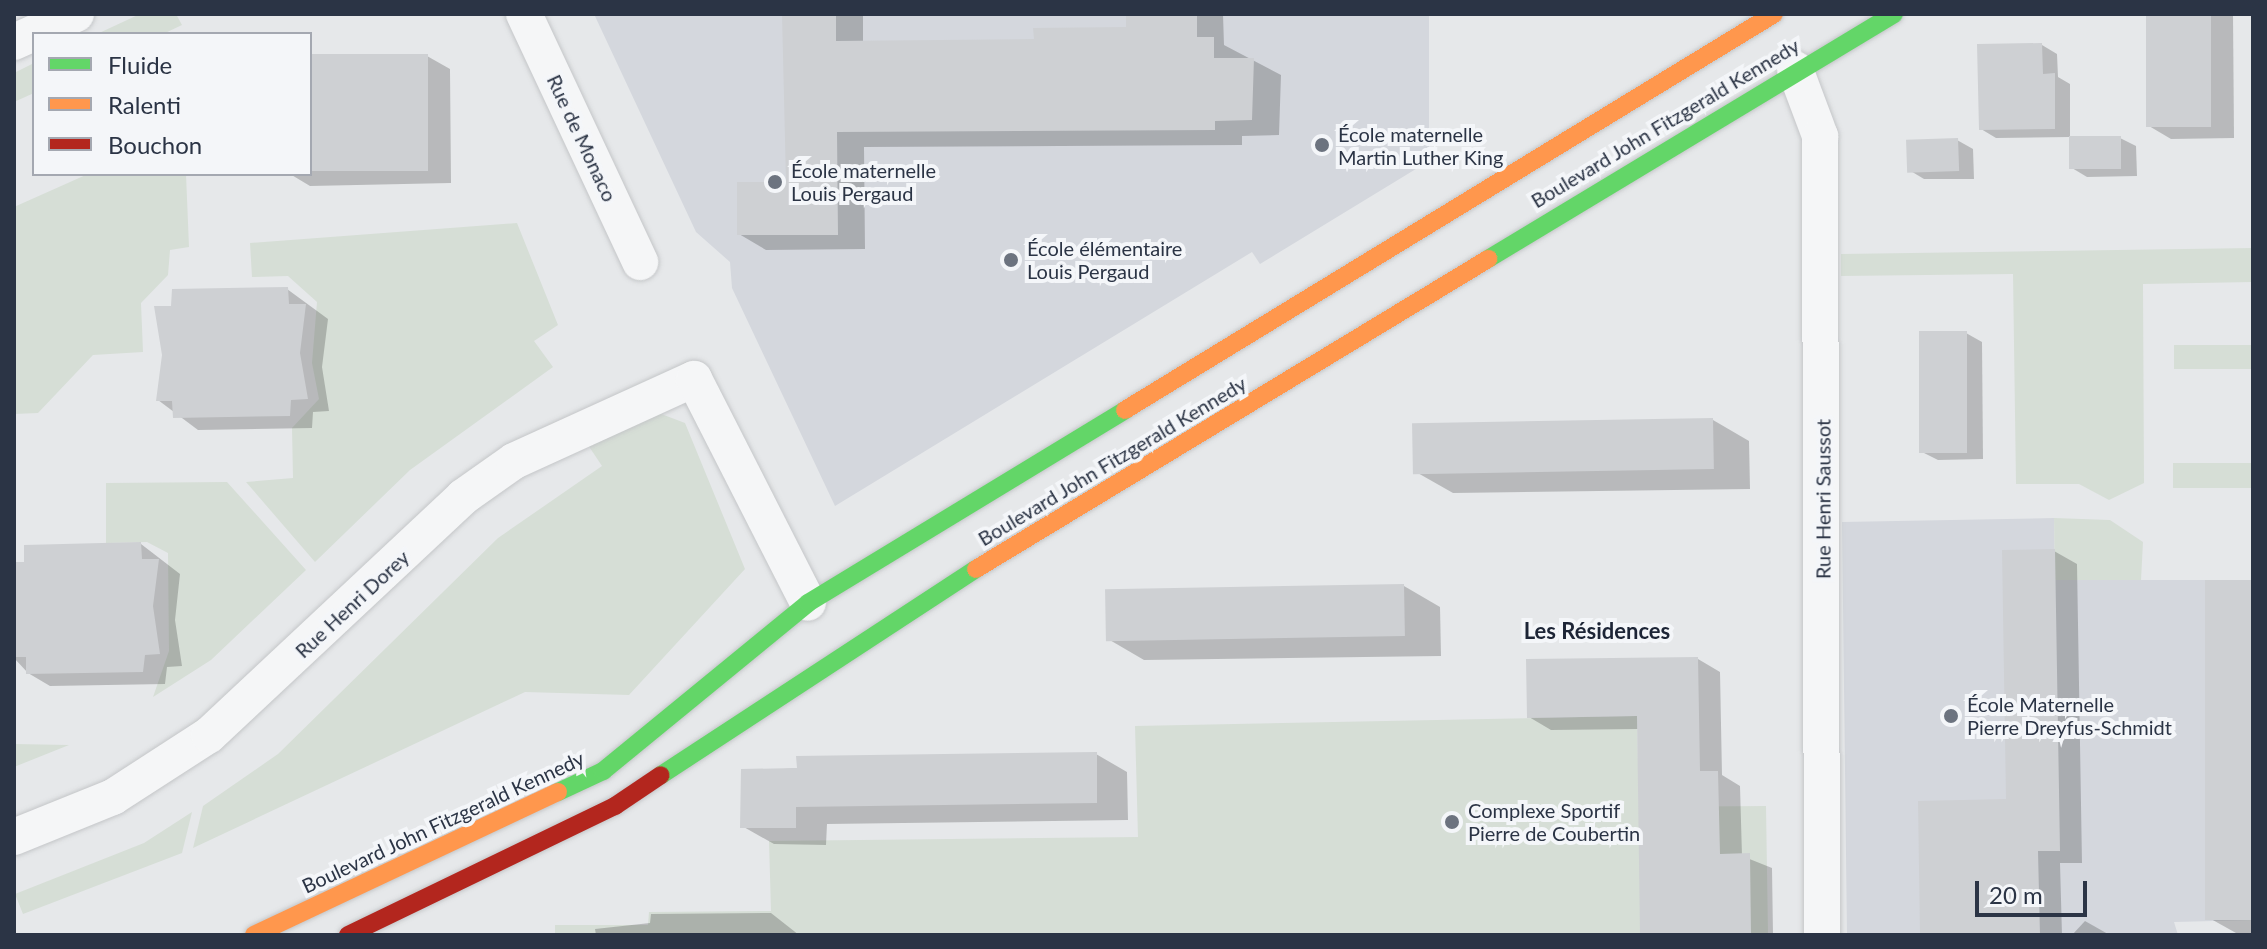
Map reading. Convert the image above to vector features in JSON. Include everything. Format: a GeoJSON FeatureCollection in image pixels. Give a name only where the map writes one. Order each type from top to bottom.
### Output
{"type":"FeatureCollection","features":[{"type":"Feature","properties":{"kind":"main road","name":"Boulevard John Fitzgerald Kennedy"},"geometry":{"type":"LineString","coordinates":[[254,935],[603,771],[808,603],[1774,14]]}},
{"type":"Feature","properties":{"kind":"main road","name":"Boulevard John Fitzgerald Kennedy"},"geometry":{"type":"LineString","coordinates":[[348,935],[615,806],[890,621],[1795,69],[1894,14]]}},
{"type":"Feature","properties":{"kind":"street"},"geometry":{"type":"LineString","coordinates":[[36,32],[76,14]]}},
{"type":"Feature","properties":{"kind":"street","name":"Rue de Monaco"},"geometry":{"type":"LineString","coordinates":[[524,14],[640,262]]}},
{"type":"Feature","properties":{"kind":"street","name":"Rue Henri Saussot"},"geometry":{"type":"LineString","coordinates":[[1795,69],[1820,136],[1822,935]]}},
{"type":"Feature","properties":{"kind":"street","name":"Rue Henri Dorey"},"geometry":{"type":"LineString","coordinates":[[14,837],[113,797],[209,735],[463,497],[514,461],[694,379],[808,603]]}},
{"type":"Feature","properties":{"kind":"shaded area"},"geometry":{"type":"Polygon","coordinates":[[[140,14],[176,14],[182,25],[167,32],[101,32],[140,14]]]}},
{"type":"Feature","properties":{"kind":"shaded area","name":"École élémentaire Louis Pergaud"},"geometry":{"type":"Polygon","coordinates":[[[594,14],[1429,14],[1429,161],[1260,264],[1252,252],[835,506],[732,288],[730,262],[696,232],[594,14]]]}},
{"type":"Feature","properties":{"kind":"shaded area"},"geometry":{"type":"Polygon","coordinates":[[[32,64],[32,94],[14,102],[14,73],[32,64]]]}},
{"type":"Feature","properties":{"kind":"shaded area"},"geometry":{"type":"Polygon","coordinates":[[[84,176],[186,176],[189,247],[170,250],[168,275],[141,303],[143,352],[93,355],[38,413],[14,414],[14,207],[84,176]]]}},
{"type":"Feature","properties":{"kind":"shaded area"},"geometry":{"type":"Polygon","coordinates":[[[517,223],[558,325],[534,341],[553,367],[410,470],[315,562],[246,482],[293,478],[292,428],[319,399],[312,363],[317,302],[288,276],[252,277],[250,243],[517,223]]]}},
{"type":"Feature","properties":{"kind":"shaded area"},"geometry":{"type":"Polygon","coordinates":[[[2253,248],[2253,282],[2143,284],[2144,483],[2109,500],[2079,484],[2016,484],[2013,274],[1841,276],[1841,254],[2253,248]]]}},
{"type":"Feature","properties":{"kind":"shaded area"},"geometry":{"type":"Polygon","coordinates":[[[2174,345],[2253,345],[2253,369],[2174,369],[2174,345]]]}},
{"type":"Feature","properties":{"kind":"shaded area"},"geometry":{"type":"Polygon","coordinates":[[[656,412],[685,423],[745,569],[629,695],[525,692],[193,848],[203,806],[278,754],[498,538],[602,466],[588,445],[656,412]]]}},
{"type":"Feature","properties":{"kind":"shaded area"},"geometry":{"type":"Polygon","coordinates":[[[2173,463],[2253,463],[2253,488],[2173,488],[2173,463]]]}},
{"type":"Feature","properties":{"kind":"shaded area"},"geometry":{"type":"Polygon","coordinates":[[[227,482],[306,570],[211,660],[153,697],[169,651],[168,553],[147,542],[106,543],[106,483],[227,482]]]}},
{"type":"Feature","properties":{"kind":"shaded area"},"geometry":{"type":"Polygon","coordinates":[[[2054,518],[2055,580],[2253,580],[2253,920],[2174,922],[2178,935],[1847,935],[1842,522],[2054,518]]]}},
{"type":"Feature","properties":{"kind":"shaded area"},"geometry":{"type":"Polygon","coordinates":[[[2054,518],[2110,520],[2143,542],[2141,580],[2055,580],[2054,518]]]}},
{"type":"Feature","properties":{"kind":"shaded area","name":"Complexe Sportif Pierre de Coubertin"},"geometry":{"type":"Polygon","coordinates":[[[1637,716],[1639,807],[1766,806],[1768,935],[555,935],[555,925],[648,925],[649,912],[771,911],[769,841],[1138,837],[1135,726],[1637,716]]]}},
{"type":"Feature","properties":{"kind":"shaded area"},"geometry":{"type":"Polygon","coordinates":[[[14,744],[69,745],[14,767],[14,744]]]}},
{"type":"Feature","properties":{"kind":"shaded area"},"geometry":{"type":"Polygon","coordinates":[[[192,812],[182,853],[23,914],[15,894],[144,843],[192,812]]]}},
{"type":"Feature","properties":{"kind":"building"},"geometry":{"type":"Polygon","coordinates":[[[782,14],[836,14],[836,41],[1034,39],[1033,28],[1126,27],[1126,14],[1197,14],[1197,37],[1214,37],[1214,58],[1254,58],[1252,120],[1215,121],[1215,130],[837,132],[838,235],[737,235],[737,182],[786,182],[782,14]]]}},
{"type":"Feature","properties":{"kind":"building"},"geometry":{"type":"Polygon","coordinates":[[[2146,14],[2211,14],[2211,127],[2146,127],[2146,14]]]}},
{"type":"Feature","properties":{"kind":"building"},"geometry":{"type":"Polygon","coordinates":[[[2042,43],[2043,74],[2055,73],[2055,129],[1979,130],[1977,44],[2042,43]]]}},
{"type":"Feature","properties":{"kind":"building"},"geometry":{"type":"Polygon","coordinates":[[[312,54],[428,54],[428,171],[312,171],[312,54]]]}},
{"type":"Feature","properties":{"kind":"building"},"geometry":{"type":"Polygon","coordinates":[[[2069,136],[2121,136],[2121,169],[2069,169],[2069,136]]]}},
{"type":"Feature","properties":{"kind":"building"},"geometry":{"type":"Polygon","coordinates":[[[1958,138],[1959,171],[1907,173],[1906,140],[1958,138]]]}},
{"type":"Feature","properties":{"kind":"building"},"geometry":{"type":"Polygon","coordinates":[[[288,287],[289,304],[306,304],[300,353],[308,399],[291,400],[290,416],[173,418],[172,401],[156,401],[162,355],[154,306],[171,306],[172,289],[288,287]]]}},
{"type":"Feature","properties":{"kind":"building"},"geometry":{"type":"Polygon","coordinates":[[[1919,331],[1967,331],[1967,453],[1919,453],[1919,331]]]}},
{"type":"Feature","properties":{"kind":"building"},"geometry":{"type":"Polygon","coordinates":[[[1713,418],[1714,469],[1413,474],[1412,423],[1713,418]]]}},
{"type":"Feature","properties":{"kind":"building"},"geometry":{"type":"Polygon","coordinates":[[[141,542],[142,559],[159,559],[153,606],[160,654],[145,655],[143,672],[26,674],[26,657],[14,657],[14,562],[24,562],[24,545],[141,542]]]}},
{"type":"Feature","properties":{"kind":"building"},"geometry":{"type":"Polygon","coordinates":[[[2055,549],[2060,851],[2038,851],[2040,935],[1920,935],[1918,801],[2006,799],[2002,550],[2055,549]]]}},
{"type":"Feature","properties":{"kind":"building"},"geometry":{"type":"Polygon","coordinates":[[[2205,580],[2253,580],[2253,920],[2205,920],[2205,580]]]}},
{"type":"Feature","properties":{"kind":"building"},"geometry":{"type":"Polygon","coordinates":[[[1404,584],[1405,636],[1106,641],[1105,589],[1404,584]]]}},
{"type":"Feature","properties":{"kind":"building"},"geometry":{"type":"Polygon","coordinates":[[[1698,657],[1700,771],[1718,771],[1720,854],[1750,853],[1751,935],[1640,935],[1637,716],[1527,718],[1526,659],[1698,657]]]}},
{"type":"Feature","properties":{"kind":"building"},"geometry":{"type":"Polygon","coordinates":[[[1097,752],[1097,803],[796,807],[796,828],[740,828],[741,769],[797,768],[796,756],[1097,752]]]}},
{"type":"Feature","properties":{"kind":"traffic: fast"},"geometry":{"type":"LineString","coordinates":[[1488,259],[1894,14]]}},
{"type":"Feature","properties":{"kind":"traffic: fast"},"geometry":{"type":"LineString","coordinates":[[558,792],[603,771],[808,603],[1125,410]]}},
{"type":"Feature","properties":{"kind":"traffic: fast"},"geometry":{"type":"LineString","coordinates":[[661,775],[976,569]]}},
{"type":"Feature","properties":{"kind":"traffic: slow"},"geometry":{"type":"LineString","coordinates":[[1125,410],[1774,14]]}},
{"type":"Feature","properties":{"kind":"traffic: slow"},"geometry":{"type":"LineString","coordinates":[[976,569],[1488,259]]}},
{"type":"Feature","properties":{"kind":"traffic: slow"},"geometry":{"type":"LineString","coordinates":[[254,935],[558,792]]}},
{"type":"Feature","properties":{"kind":"traffic: jam"},"geometry":{"type":"LineString","coordinates":[[348,935],[615,806],[661,775]]}},
{"type":"Feature","properties":{"kind":"place","name":"École maternelle Martin Luther King"},"geometry":{"type":"Point","coordinates":[1322,145]}},
{"type":"Feature","properties":{"kind":"place","name":"École maternelle Louis Pergaud"},"geometry":{"type":"Point","coordinates":[775,182]}},
{"type":"Feature","properties":{"kind":"place","name":"École élémentaire Louis Pergaud"},"geometry":{"type":"Point","coordinates":[1011,260]}},
{"type":"Feature","properties":{"kind":"place","name":"École Maternelle Pierre Dreyfus-Schmidt"},"geometry":{"type":"Point","coordinates":[1951,716]}},
{"type":"Feature","properties":{"kind":"place","name":"Complexe Sportif Pierre de Coubertin"},"geometry":{"type":"Point","coordinates":[1452,822]}},
{"type":"Feature","properties":{"kind":"district","name":"Les Résidences"},"geometry":{"type":"Point","coordinates":[1597,631]}}]}
